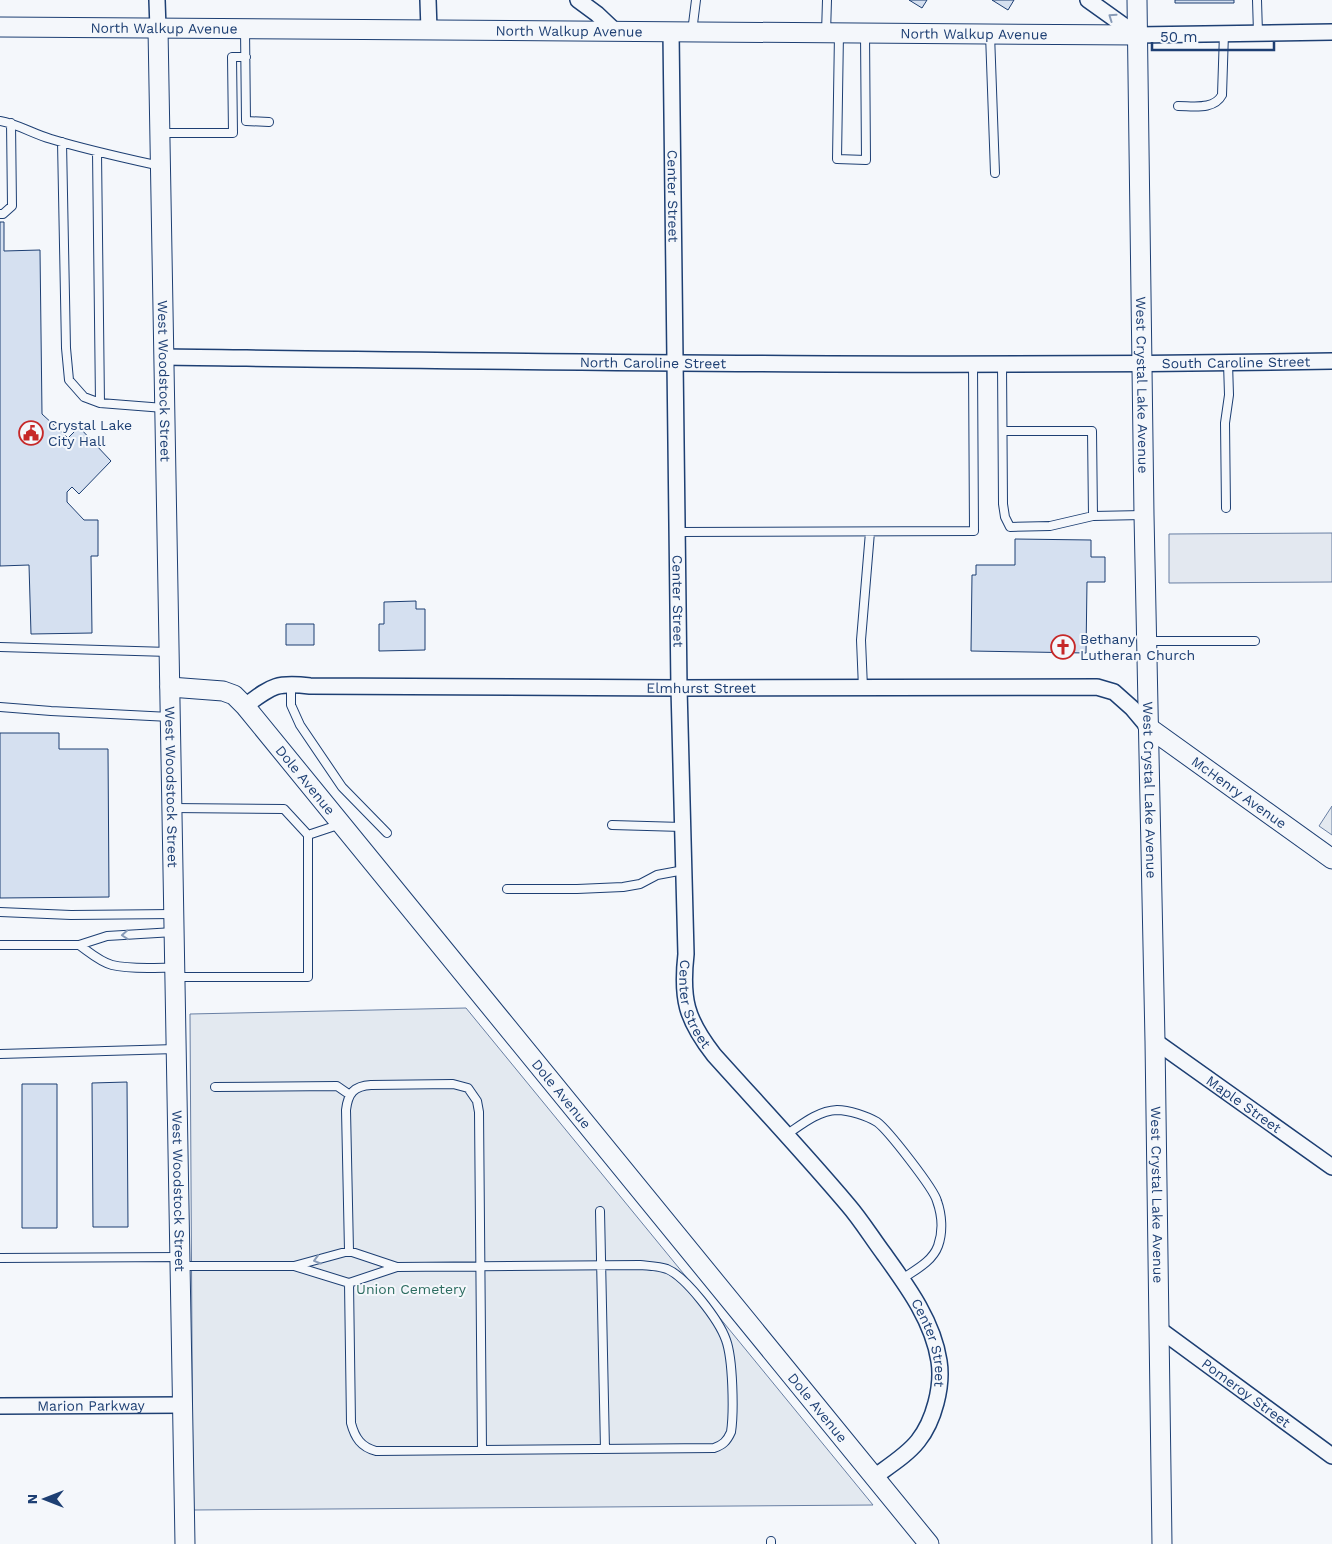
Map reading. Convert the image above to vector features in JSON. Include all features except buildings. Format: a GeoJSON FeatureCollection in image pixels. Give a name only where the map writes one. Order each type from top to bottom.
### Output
{"type":"FeatureCollection","features":[{"type":"Feature","properties":{"kind":"street"},"geometry":{"type":"LineString","coordinates":[[156,0],[158,29]]}},
{"type":"Feature","properties":{"kind":"street"},"geometry":{"type":"LineString","coordinates":[[428,0],[429,30]]}},
{"type":"Feature","properties":{"kind":"street"},"geometry":{"type":"LineString","coordinates":[[578,0],[615,31]]}},
{"type":"Feature","properties":{"kind":"street"},"geometry":{"type":"LineString","coordinates":[[1088,0],[1137,35],[1332,32]]}},
{"type":"Feature","properties":{"kind":"street","name":"West Crystal Lake Avenue"},"geometry":{"type":"LineString","coordinates":[[1137,0],[1162,1544]]}},
{"type":"Feature","properties":{"kind":"street","name":"North Walkup Avenue"},"geometry":{"type":"LineString","coordinates":[[0,27],[1137,35]]}},
{"type":"Feature","properties":{"kind":"street","name":"West Woodstock Street"},"geometry":{"type":"LineString","coordinates":[[158,29],[185,1544]]}},
{"type":"Feature","properties":{"kind":"street","name":"Center Street"},"geometry":{"type":"LineString","coordinates":[[671,32],[678,688],[686,954],[683,980],[685,1000],[691,1020],[700,1037],[849,1206],[902,1279],[924,1315],[939,1361],[939,1381],[929,1422],[918,1441],[874,1477]]}},
{"type":"Feature","properties":{"kind":"street","name":"North Caroline Street"},"geometry":{"type":"LineString","coordinates":[[164,357],[674,364],[1142,365]]}},
{"type":"Feature","properties":{"kind":"street","name":"South Caroline Street"},"geometry":{"type":"LineString","coordinates":[[1142,365],[1332,361]]}},
{"type":"Feature","properties":{"kind":"street","name":"Elmhurst Street"},"geometry":{"type":"LineString","coordinates":[[245,706],[268,689],[282,684],[678,688],[1096,687],[1114,692],[1132,708],[1148,727]]}},
{"type":"Feature","properties":{"kind":"street","name":"Dole Avenue"},"geometry":{"type":"LineString","coordinates":[[170,687],[223,691],[234,695],[245,706],[929,1544]]}},
{"type":"Feature","properties":{"kind":"street","name":"McHenry Avenue"},"geometry":{"type":"LineString","coordinates":[[1148,727],[1332,859]]}},
{"type":"Feature","properties":{"kind":"street","name":"Maple Street"},"geometry":{"type":"LineString","coordinates":[[1155,1041],[1332,1166]]}},
{"type":"Feature","properties":{"kind":"street","name":"Pomeroy Street"},"geometry":{"type":"LineString","coordinates":[[1159,1329],[1332,1456]]}},
{"type":"Feature","properties":{"kind":"street","name":"Marion Parkway"},"geometry":{"type":"LineString","coordinates":[[0,1406],[183,1405]]}},
{"type":"Feature","properties":{"kind":"lane"},"geometry":{"type":"LineString","coordinates":[[692,32],[696,0]]}},
{"type":"Feature","properties":{"kind":"lane"},"geometry":{"type":"LineString","coordinates":[[827,0],[832,33],[837,159],[866,160],[865,33]]}},
{"type":"Feature","properties":{"kind":"lane"},"geometry":{"type":"LineString","coordinates":[[1257,0],[1258,33]]}},
{"type":"Feature","properties":{"kind":"lane"},"geometry":{"type":"LineString","coordinates":[[245,29],[246,121],[269,122]]}},
{"type":"Feature","properties":{"kind":"lane"},"geometry":{"type":"LineString","coordinates":[[1178,106],[1212,105],[1218,102],[1222,94],[1224,33]]}},
{"type":"Feature","properties":{"kind":"lane"},"geometry":{"type":"LineString","coordinates":[[990,34],[995,172]]}},
{"type":"Feature","properties":{"kind":"lane"},"geometry":{"type":"LineString","coordinates":[[160,133],[233,132],[232,57],[246,57]]}},
{"type":"Feature","properties":{"kind":"lane"},"geometry":{"type":"LineString","coordinates":[[0,121],[11,123],[48,139],[160,166]]}},
{"type":"Feature","properties":{"kind":"lane"},"geometry":{"type":"LineString","coordinates":[[0,214],[3,214],[12,206],[11,123]]}},
{"type":"Feature","properties":{"kind":"lane"},"geometry":{"type":"LineString","coordinates":[[62,142],[66,348],[69,380],[84,397],[100,403],[165,408]]}},
{"type":"Feature","properties":{"kind":"lane"},"geometry":{"type":"LineString","coordinates":[[97,152],[100,403]]}},
{"type":"Feature","properties":{"kind":"lane"},"geometry":{"type":"LineString","coordinates":[[1226,508],[1225,423],[1229,396],[1228,363]]}},
{"type":"Feature","properties":{"kind":"lane"},"geometry":{"type":"LineString","coordinates":[[676,532],[974,531],[973,364]]}},
{"type":"Feature","properties":{"kind":"lane"},"geometry":{"type":"LineString","coordinates":[[1002,364],[1003,504],[1005,517],[1010,527],[1050,526],[1093,516],[1144,515]]}},
{"type":"Feature","properties":{"kind":"lane"},"geometry":{"type":"LineString","coordinates":[[1003,431],[1092,431],[1093,516]]}},
{"type":"Feature","properties":{"kind":"lane"},"geometry":{"type":"LineString","coordinates":[[863,688],[861,640],[870,532]]}},
{"type":"Feature","properties":{"kind":"lane"},"geometry":{"type":"LineString","coordinates":[[1146,641],[1255,641]]}},
{"type":"Feature","properties":{"kind":"lane"},"geometry":{"type":"LineString","coordinates":[[0,647],[169,652]]}},
{"type":"Feature","properties":{"kind":"lane"},"geometry":{"type":"LineString","coordinates":[[291,684],[291,706],[300,726],[342,787],[387,833]]}},
{"type":"Feature","properties":{"kind":"lane"},"geometry":{"type":"LineString","coordinates":[[0,707],[170,717]]}},
{"type":"Feature","properties":{"kind":"lane"},"geometry":{"type":"LineString","coordinates":[[80,944],[95,957],[111,965],[175,973],[308,977],[308,835],[284,809],[172,808]]}},
{"type":"Feature","properties":{"kind":"lane"},"geometry":{"type":"LineString","coordinates":[[308,835],[341,824]]}},
{"type":"Feature","properties":{"kind":"lane"},"geometry":{"type":"LineString","coordinates":[[612,825],[682,827]]}},
{"type":"Feature","properties":{"kind":"lane"},"geometry":{"type":"LineString","coordinates":[[507,889],[623,887],[640,884],[657,875],[684,870]]}},
{"type":"Feature","properties":{"kind":"lane"},"geometry":{"type":"LineString","coordinates":[[0,912],[174,923]]}},
{"type":"Feature","properties":{"kind":"lane"},"geometry":{"type":"LineString","coordinates":[[0,945],[80,944],[107,936],[174,923]]}},
{"type":"Feature","properties":{"kind":"lane"},"geometry":{"type":"LineString","coordinates":[[0,1054],[176,1048]]}},
{"type":"Feature","properties":{"kind":"lane"},"geometry":{"type":"LineString","coordinates":[[348,1251],[346,1110],[354,1088],[362,1085],[453,1084],[468,1088],[473,1093],[479,1112],[482,1450]]}},
{"type":"Feature","properties":{"kind":"lane"},"geometry":{"type":"LineString","coordinates":[[215,1087],[337,1086],[350,1095]]}},
{"type":"Feature","properties":{"kind":"lane"},"geometry":{"type":"LineString","coordinates":[[786,1135],[819,1114],[837,1110],[858,1114],[877,1122],[893,1138],[937,1199],[942,1221],[938,1246],[931,1259],[902,1279]]}},
{"type":"Feature","properties":{"kind":"lane"},"geometry":{"type":"LineString","coordinates":[[600,1211],[605,1449]]}},
{"type":"Feature","properties":{"kind":"lane"},"geometry":{"type":"LineString","coordinates":[[294,1266],[348,1251],[397,1267]]}},
{"type":"Feature","properties":{"kind":"lane"},"geometry":{"type":"LineString","coordinates":[[0,1258],[181,1261],[294,1266],[349,1283],[397,1267],[640,1265],[666,1269],[682,1280],[701,1300],[720,1328],[728,1350],[731,1432],[722,1446],[714,1448],[376,1451],[369,1449],[357,1439],[351,1423],[349,1283]]}},
{"type":"Feature","properties":{"kind":"green space"},"geometry":{"type":"Polygon","coordinates":[[[1332,806],[1332,835],[1319,826],[1332,806]]]}},
{"type":"Feature","properties":{"kind":"green space","name":"Union Cemetery"},"geometry":{"type":"Polygon","coordinates":[[[466,1008],[873,1505],[193,1510],[190,1014],[466,1008]]]}},
{"type":"Feature","properties":{"kind":"shaded area"},"geometry":{"type":"Polygon","coordinates":[[[1332,533],[1332,582],[1169,583],[1169,534],[1332,533]]]}},
{"type":"Feature","properties":{"kind":"place","name":"Crystal Lake City Hall"},"geometry":{"type":"Point","coordinates":[31,433]}},
{"type":"Feature","properties":{"kind":"place","name":"Bethany Lutheran Church"},"geometry":{"type":"Point","coordinates":[1063,647]}}]}
